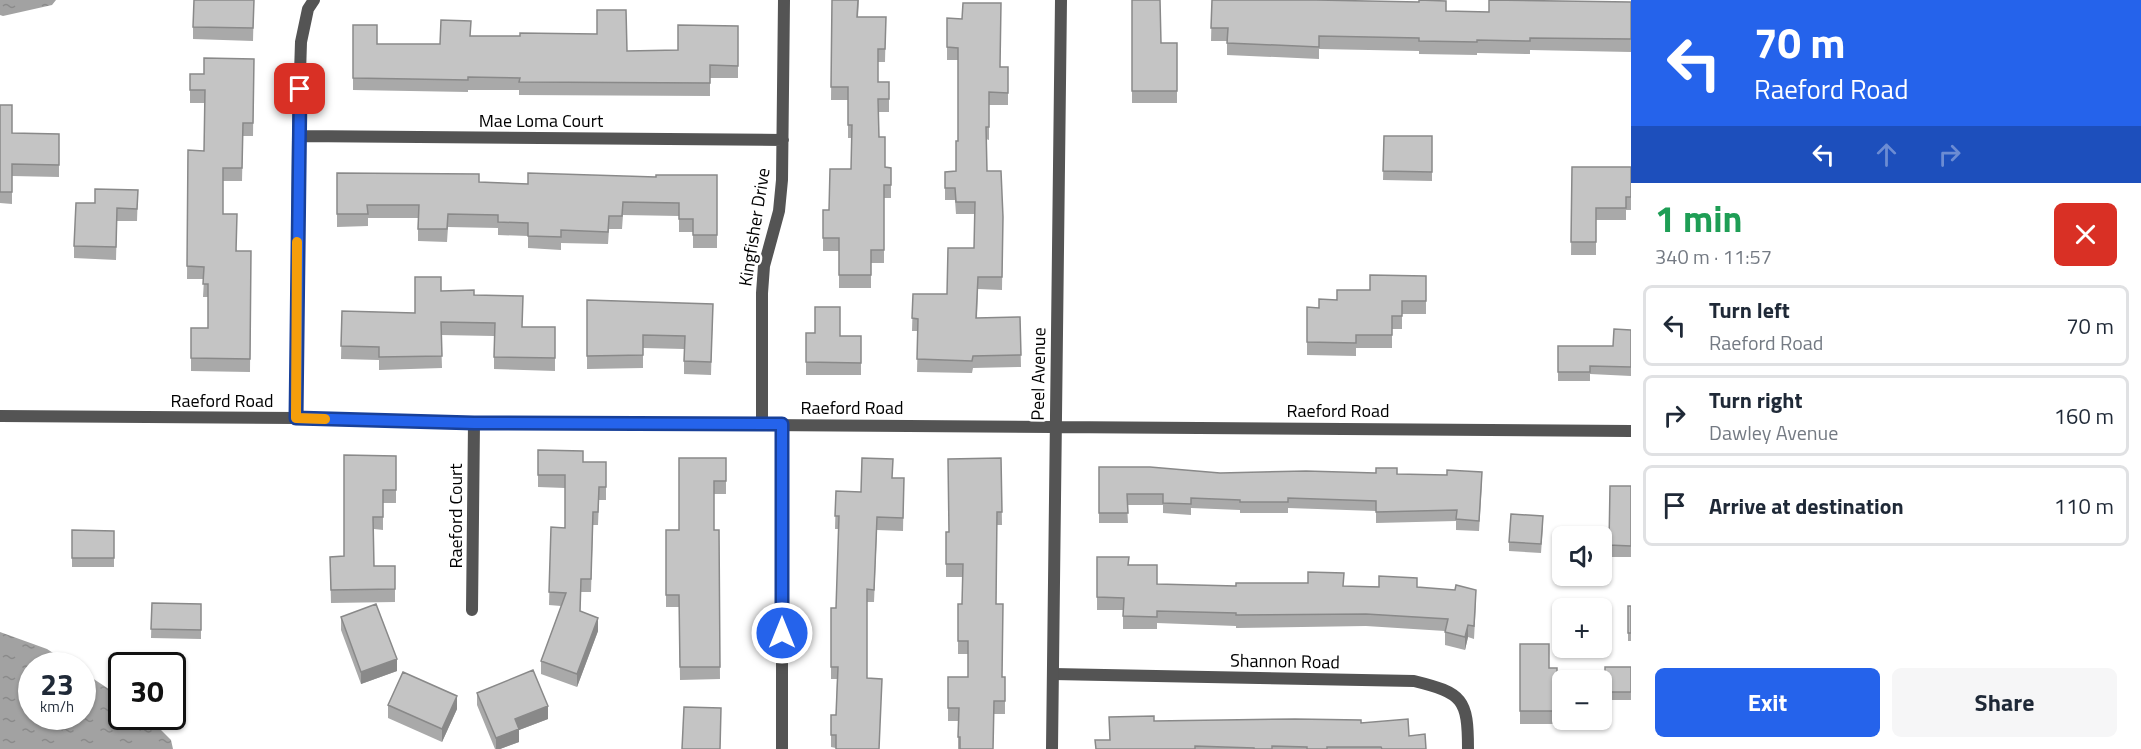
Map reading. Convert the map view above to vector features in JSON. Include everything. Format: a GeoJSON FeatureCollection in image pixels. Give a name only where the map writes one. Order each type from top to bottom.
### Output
{"type":"FeatureCollection","features":[{"type":"Feature","properties":{"kind":"street"},"geometry":{"type":"LineString","coordinates":[[296,418],[301,42],[308,9],[314,0]]}},
{"type":"Feature","properties":{"kind":"street","name":"Kingfisher Drive"},"geometry":{"type":"LineString","coordinates":[[762,424],[764,266],[778,211],[782,180],[784,0]]}},
{"type":"Feature","properties":{"kind":"street","name":"Peel Avenue"},"geometry":{"type":"LineString","coordinates":[[1052,749],[1061,0]]}},
{"type":"Feature","properties":{"kind":"street","name":"Mae Loma Court"},"geometry":{"type":"LineString","coordinates":[[298,136],[783,140]]}},
{"type":"Feature","properties":{"kind":"street","name":"Raeford Road"},"geometry":{"type":"LineString","coordinates":[[0,416],[296,418],[474,423],[1631,430]]}},
{"type":"Feature","properties":{"kind":"street","name":"Raeford Court"},"geometry":{"type":"LineString","coordinates":[[472,610],[474,423]]}},
{"type":"Feature","properties":{"kind":"street"},"geometry":{"type":"LineString","coordinates":[[782,424],[782,749]]}},
{"type":"Feature","properties":{"kind":"street","name":"Shannon Road"},"geometry":{"type":"LineString","coordinates":[[1053,674],[1414,681],[1442,688],[1458,698],[1468,720],[1468,749]]}},
{"type":"Feature","properties":{"kind":"water"},"geometry":{"type":"Polygon","coordinates":[[[0,0],[56,0],[52,5],[3,16],[0,15],[0,0]]]}},
{"type":"Feature","properties":{"kind":"water"},"geometry":{"type":"Polygon","coordinates":[[[0,632],[52,652],[18,652],[18,730],[96,730],[96,681],[108,688],[108,730],[161,730],[171,740],[173,749],[0,749],[0,632]]]}},
{"type":"Feature","properties":{"kind":"building"},"geometry":{"type":"Polygon","coordinates":[[[194,0],[254,0],[253,28],[193,27],[194,0]]]}},
{"type":"Feature","properties":{"kind":"building"},"geometry":{"type":"Polygon","coordinates":[[[832,0],[858,0],[857,17],[886,17],[885,49],[878,49],[878,82],[889,82],[889,99],[878,99],[879,137],[885,137],[885,167],[891,168],[891,185],[884,185],[884,250],[871,250],[871,275],[839,275],[839,238],[823,238],[823,210],[829,210],[830,169],[851,169],[852,125],[848,125],[848,87],[831,87],[832,0]]]}},
{"type":"Feature","properties":{"kind":"building"},"geometry":{"type":"Polygon","coordinates":[[[1132,0],[1160,0],[1161,43],[1177,43],[1177,91],[1132,91],[1132,0]]]}},
{"type":"Feature","properties":{"kind":"building"},"geometry":{"type":"Polygon","coordinates":[[[1212,0],[1446,1],[1446,11],[1489,12],[1489,0],[1631,2],[1631,39],[1530,38],[1530,41],[1477,40],[1477,42],[1319,36],[1319,47],[1227,43],[1228,28],[1211,28],[1212,0]]]}},
{"type":"Feature","properties":{"kind":"building"},"geometry":{"type":"Polygon","coordinates":[[[963,3],[1001,3],[1000,67],[1008,67],[1008,93],[989,92],[989,127],[986,127],[987,171],[1001,171],[1002,277],[978,277],[976,318],[1020,317],[1021,355],[973,356],[972,361],[917,359],[918,319],[912,318],[913,294],[947,294],[948,248],[974,248],[975,202],[956,202],[955,188],[945,188],[945,172],[956,171],[956,141],[958,141],[958,48],[947,47],[947,18],[962,19],[963,3]]]}},
{"type":"Feature","properties":{"kind":"building"},"geometry":{"type":"Polygon","coordinates":[[[597,10],[626,10],[627,51],[678,50],[678,25],[738,26],[738,66],[710,65],[710,83],[519,82],[520,78],[468,77],[468,80],[353,78],[353,25],[377,25],[377,44],[440,44],[441,20],[471,21],[470,36],[520,36],[520,33],[597,34],[597,10]]]}},
{"type":"Feature","properties":{"kind":"building"},"geometry":{"type":"Polygon","coordinates":[[[204,58],[254,59],[253,123],[243,123],[242,168],[223,168],[223,214],[237,214],[236,251],[251,251],[250,359],[191,358],[191,328],[208,328],[208,284],[203,284],[204,267],[187,266],[188,150],[204,151],[205,90],[190,90],[190,74],[204,74],[204,58]]]}},
{"type":"Feature","properties":{"kind":"building"},"geometry":{"type":"Polygon","coordinates":[[[0,105],[12,105],[12,133],[59,134],[59,165],[12,164],[12,192],[0,192],[0,105]]]}},
{"type":"Feature","properties":{"kind":"building"},"geometry":{"type":"Polygon","coordinates":[[[1384,136],[1432,136],[1432,172],[1383,171],[1384,136]]]}},
{"type":"Feature","properties":{"kind":"building"},"geometry":{"type":"Polygon","coordinates":[[[1572,167],[1631,167],[1631,197],[1626,197],[1626,208],[1596,208],[1596,242],[1571,242],[1572,167]]]}},
{"type":"Feature","properties":{"kind":"building"},"geometry":{"type":"Polygon","coordinates":[[[337,173],[479,174],[479,182],[528,184],[528,173],[656,177],[656,175],[717,175],[717,235],[693,235],[693,219],[679,219],[679,203],[623,202],[622,216],[609,216],[608,232],[561,230],[561,237],[528,236],[528,223],[498,222],[498,215],[448,214],[447,229],[418,229],[419,205],[367,205],[368,214],[337,214],[337,173]]]}},
{"type":"Feature","properties":{"kind":"building"},"geometry":{"type":"Polygon","coordinates":[[[95,189],[138,190],[137,209],[117,208],[116,247],[74,246],[76,203],[95,203],[95,189]]]}},
{"type":"Feature","properties":{"kind":"building"},"geometry":{"type":"Polygon","coordinates":[[[1370,275],[1426,276],[1426,301],[1402,301],[1402,316],[1392,316],[1392,335],[1356,335],[1356,343],[1307,342],[1307,307],[1319,308],[1319,299],[1337,300],[1337,290],[1370,290],[1370,275]]]}},
{"type":"Feature","properties":{"kind":"building"},"geometry":{"type":"Polygon","coordinates":[[[415,277],[441,277],[441,291],[474,290],[474,295],[523,296],[522,327],[555,327],[555,358],[494,357],[495,323],[441,322],[442,356],[379,357],[379,347],[341,346],[342,311],[415,313],[415,277]]]}},
{"type":"Feature","properties":{"kind":"building"},"geometry":{"type":"Polygon","coordinates":[[[587,300],[713,304],[711,362],[684,361],[685,336],[643,335],[643,355],[587,356],[587,300]]]}},
{"type":"Feature","properties":{"kind":"building"},"geometry":{"type":"Polygon","coordinates":[[[815,307],[840,307],[840,336],[861,336],[861,363],[806,362],[806,333],[815,333],[815,307]]]}},
{"type":"Feature","properties":{"kind":"building"},"geometry":{"type":"Polygon","coordinates":[[[1614,329],[1631,330],[1631,367],[1590,366],[1590,372],[1558,372],[1558,346],[1613,346],[1614,329]]]}},
{"type":"Feature","properties":{"kind":"building"},"geometry":{"type":"Polygon","coordinates":[[[538,450],[583,451],[583,462],[606,462],[606,487],[599,487],[598,512],[593,512],[591,579],[581,579],[580,611],[598,618],[577,674],[541,661],[566,593],[549,592],[551,527],[565,528],[565,475],[538,475],[538,450]]]}},
{"type":"Feature","properties":{"kind":"building"},"geometry":{"type":"Polygon","coordinates":[[[344,455],[396,456],[396,490],[383,490],[383,517],[373,517],[374,566],[395,566],[395,589],[331,590],[330,557],[344,556],[344,455]]]}},
{"type":"Feature","properties":{"kind":"building"},"geometry":{"type":"Polygon","coordinates":[[[679,458],[726,458],[726,481],[714,481],[714,530],[719,530],[720,667],[680,667],[679,595],[666,595],[666,530],[679,530],[679,458]]]}},
{"type":"Feature","properties":{"kind":"building"},"geometry":{"type":"Polygon","coordinates":[[[862,458],[893,459],[892,478],[904,478],[903,518],[877,517],[874,590],[867,589],[867,678],[882,679],[879,749],[836,749],[836,735],[831,735],[831,715],[836,715],[838,667],[831,667],[831,608],[836,608],[839,516],[835,516],[836,491],[861,492],[862,458]]]}},
{"type":"Feature","properties":{"kind":"building"},"geometry":{"type":"Polygon","coordinates":[[[1001,458],[1002,512],[997,512],[996,604],[1003,604],[1002,677],[1005,677],[1005,701],[994,701],[993,749],[960,749],[959,708],[948,708],[948,677],[968,677],[968,641],[958,641],[958,604],[962,604],[963,564],[946,564],[946,532],[949,532],[948,459],[1001,458]]]}},
{"type":"Feature","properties":{"kind":"building"},"geometry":{"type":"Polygon","coordinates":[[[1099,467],[1150,467],[1220,473],[1306,471],[1376,473],[1376,468],[1397,468],[1397,474],[1447,475],[1447,470],[1482,472],[1479,521],[1456,519],[1457,510],[1376,512],[1376,501],[1288,498],[1288,502],[1240,502],[1240,500],[1191,498],[1191,504],[1163,503],[1163,494],[1127,494],[1128,513],[1099,513],[1099,467]]]}},
{"type":"Feature","properties":{"kind":"building"},"geometry":{"type":"Polygon","coordinates":[[[1610,486],[1631,486],[1631,546],[1612,545],[1612,526],[1609,526],[1610,486]]]}},
{"type":"Feature","properties":{"kind":"building"},"geometry":{"type":"Polygon","coordinates":[[[1511,514],[1543,516],[1541,544],[1509,542],[1511,514]]]}},
{"type":"Feature","properties":{"kind":"building"},"geometry":{"type":"Polygon","coordinates":[[[72,530],[114,531],[114,558],[72,558],[72,530]]]}},
{"type":"Feature","properties":{"kind":"building"},"geometry":{"type":"Polygon","coordinates":[[[1097,557],[1129,557],[1128,565],[1157,565],[1157,584],[1236,586],[1236,583],[1308,583],[1308,572],[1344,573],[1343,586],[1379,587],[1379,576],[1417,578],[1417,587],[1455,590],[1456,585],[1476,590],[1474,626],[1468,625],[1465,637],[1445,632],[1448,619],[1366,614],[1236,615],[1236,613],[1157,611],[1157,617],[1123,616],[1124,598],[1097,597],[1097,557]]]}},
{"type":"Feature","properties":{"kind":"building"},"geometry":{"type":"Polygon","coordinates":[[[152,603],[201,604],[201,630],[151,629],[152,603]]]}},
{"type":"Feature","properties":{"kind":"building"},"geometry":{"type":"Polygon","coordinates":[[[376,604],[397,659],[361,672],[341,617],[376,604]]]}},
{"type":"Feature","properties":{"kind":"building"},"geometry":{"type":"Polygon","coordinates":[[[1628,606],[1631,606],[1631,633],[1628,633],[1628,606]]]}},
{"type":"Feature","properties":{"kind":"building"},"geometry":{"type":"Polygon","coordinates":[[[1520,644],[1549,644],[1549,668],[1557,668],[1557,670],[1552,670],[1552,711],[1520,711],[1520,644]]]}},
{"type":"Feature","properties":{"kind":"building"},"geometry":{"type":"Polygon","coordinates":[[[1605,667],[1631,667],[1631,692],[1612,692],[1612,670],[1605,670],[1605,667]]]}},
{"type":"Feature","properties":{"kind":"building"},"geometry":{"type":"Polygon","coordinates":[[[533,670],[548,706],[515,719],[519,729],[496,738],[477,693],[533,670]]]}},
{"type":"Feature","properties":{"kind":"building"},"geometry":{"type":"Polygon","coordinates":[[[403,672],[457,696],[442,729],[388,705],[403,672]]]}},
{"type":"Feature","properties":{"kind":"building"},"geometry":{"type":"Polygon","coordinates":[[[684,707],[721,708],[720,749],[682,749],[684,707]]]}},
{"type":"Feature","properties":{"kind":"building"},"geometry":{"type":"Polygon","coordinates":[[[1154,716],[1154,721],[1295,719],[1361,720],[1361,723],[1408,719],[1409,736],[1425,734],[1426,749],[1327,747],[1327,749],[1307,749],[1307,747],[1272,746],[1272,749],[1254,749],[1195,746],[1195,749],[1096,749],[1095,740],[1110,740],[1109,717],[1154,716]]]}},
{"type":"Feature","properties":{"kind":"slow traffic"},"geometry":{"type":"LineString","coordinates":[[297,242],[296,418],[325,419]]}},
{"type":"Feature","properties":{"kind":"route"},"geometry":{"type":"LineString","coordinates":[[300,89],[296,418],[474,423],[782,424],[782,633]]}}]}
